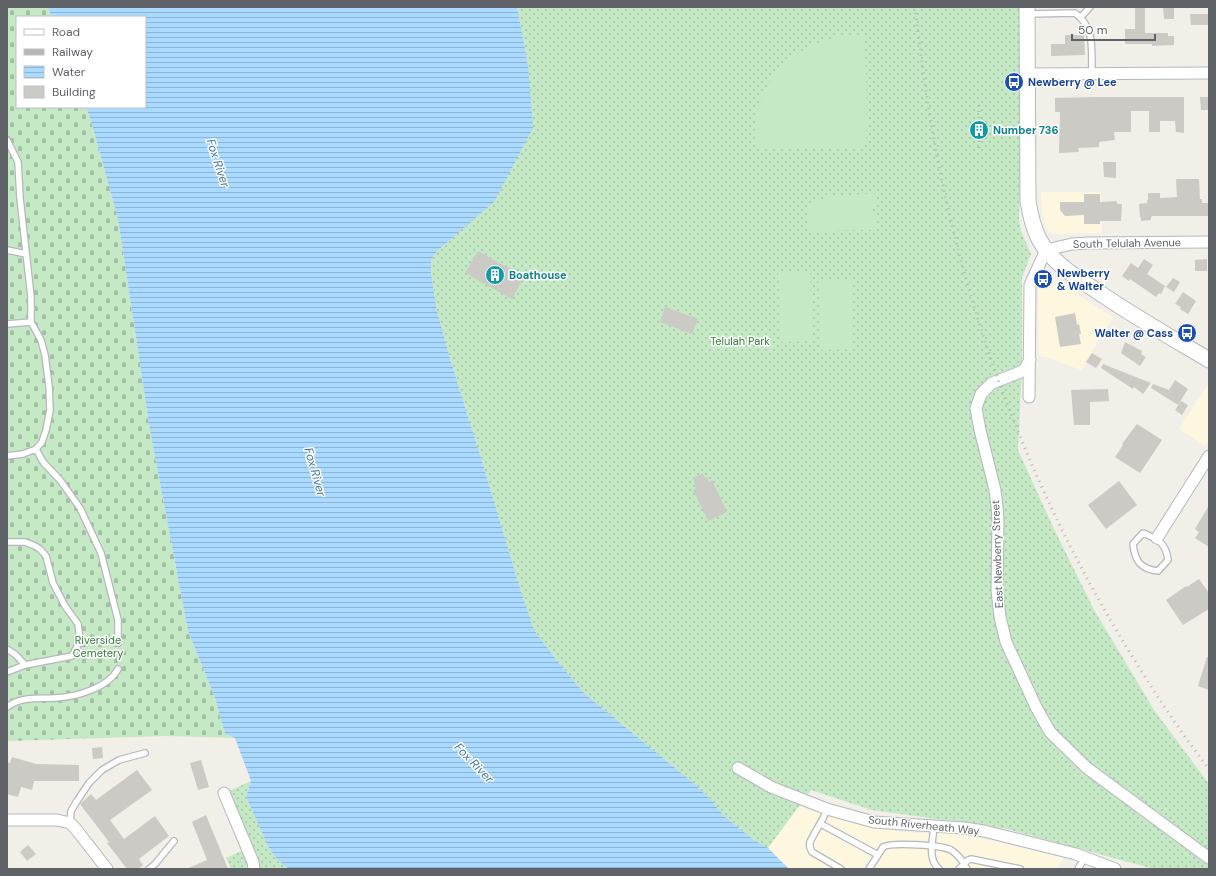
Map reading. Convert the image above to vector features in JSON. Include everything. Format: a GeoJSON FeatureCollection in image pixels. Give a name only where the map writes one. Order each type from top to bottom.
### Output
{"type":"FeatureCollection","features":[{"type":"Feature","properties":{"kind":"main road"},"geometry":{"type":"LineString","coordinates":[[1027,10],[1028,201],[1032,222],[1039,239],[1046,250],[1066,270],[1114,303],[1209,360]]}},
{"type":"Feature","properties":{"kind":"street"},"geometry":{"type":"LineString","coordinates":[[1027,74],[1209,73]]}},
{"type":"Feature","properties":{"kind":"street","name":"South Telulah Avenue"},"geometry":{"type":"LineString","coordinates":[[1046,250],[1072,244],[1089,243],[1209,242]]}},
{"type":"Feature","properties":{"kind":"street"},"geometry":{"type":"LineString","coordinates":[[1029,397],[1030,285],[1046,250]]}},
{"type":"Feature","properties":{"kind":"street","name":"East Newberry Street"},"geometry":{"type":"LineString","coordinates":[[1030,360],[1024,370],[992,383],[981,394],[976,408],[995,490],[998,521],[997,590],[1000,617],[1006,642],[1036,707],[1050,732],[1087,768],[1209,858]]}},
{"type":"Feature","properties":{"kind":"street"},"geometry":{"type":"LineString","coordinates":[[1157,538],[1209,456]]}},
{"type":"Feature","properties":{"kind":"street","name":"South Riverheath Way"},"geometry":{"type":"LineString","coordinates":[[738,768],[771,787],[827,809],[874,822],[964,828],[984,831],[1086,857],[1115,869]]}},
{"type":"Feature","properties":{"kind":"street"},"geometry":{"type":"LineString","coordinates":[[224,793],[253,862],[254,869]]}},
{"type":"Feature","properties":{"kind":"street"},"geometry":{"type":"LineString","coordinates":[[7,820],[57,820],[70,823],[107,869]]}},
{"type":"Feature","properties":{"kind":"lane"},"geometry":{"type":"LineString","coordinates":[[1081,17],[1090,7]]}},
{"type":"Feature","properties":{"kind":"lane"},"geometry":{"type":"LineString","coordinates":[[1027,10],[1075,13],[1081,17],[1086,23],[1091,35],[1092,74]]}},
{"type":"Feature","properties":{"kind":"lane"},"geometry":{"type":"LineString","coordinates":[[7,140],[18,162],[20,198],[31,297],[31,322],[42,340],[49,386],[50,410],[42,442],[36,449],[23,454],[7,456]]}},
{"type":"Feature","properties":{"kind":"lane"},"geometry":{"type":"LineString","coordinates":[[7,250],[26,254]]}},
{"type":"Feature","properties":{"kind":"lane"},"geometry":{"type":"LineString","coordinates":[[7,324],[31,322]]}},
{"type":"Feature","properties":{"kind":"lane"},"geometry":{"type":"LineString","coordinates":[[36,449],[43,462],[60,480],[80,508],[101,553],[118,620],[118,643]]}},
{"type":"Feature","properties":{"kind":"lane"},"geometry":{"type":"LineString","coordinates":[[1144,533],[1157,538],[1167,550],[1168,560],[1158,571],[1146,570],[1134,557],[1133,544],[1144,533]]}},
{"type":"Feature","properties":{"kind":"lane"},"geometry":{"type":"LineString","coordinates":[[7,542],[25,542],[40,549],[46,556],[53,583],[78,624],[80,641],[72,656],[25,664],[7,672]]}},
{"type":"Feature","properties":{"kind":"lane"},"geometry":{"type":"LineString","coordinates":[[7,649],[25,664]]}},
{"type":"Feature","properties":{"kind":"lane"},"geometry":{"type":"LineString","coordinates":[[7,707],[13,702],[57,698],[80,694],[104,684],[115,675],[118,669]]}},
{"type":"Feature","properties":{"kind":"lane"},"geometry":{"type":"LineString","coordinates":[[70,823],[71,811],[77,801],[89,783],[102,770],[119,760],[145,753]]}},
{"type":"Feature","properties":{"kind":"lane"},"geometry":{"type":"LineString","coordinates":[[827,809],[821,824],[810,843],[810,847],[812,852],[841,869]]}},
{"type":"Feature","properties":{"kind":"lane"},"geometry":{"type":"LineString","coordinates":[[821,824],[878,855]]}},
{"type":"Feature","properties":{"kind":"lane"},"geometry":{"type":"LineString","coordinates":[[934,826],[932,856],[939,869]]}},
{"type":"Feature","properties":{"kind":"lane"},"geometry":{"type":"LineString","coordinates":[[149,869],[174,841]]}},
{"type":"Feature","properties":{"kind":"lane"},"geometry":{"type":"LineString","coordinates":[[869,869],[883,847],[891,845],[932,846],[949,849],[962,859],[967,869]]}},
{"type":"Feature","properties":{"kind":"lane"},"geometry":{"type":"LineString","coordinates":[[1078,869],[1086,857]]}},
{"type":"Feature","properties":{"kind":"lane"},"geometry":{"type":"LineString","coordinates":[[959,869],[964,863],[971,859],[1020,869]]}},
{"type":"Feature","properties":{"kind":"shaded area"},"geometry":{"type":"Polygon","coordinates":[[[1041,192],[1101,192],[1102,233],[1056,234],[1049,232],[1046,228],[1042,213],[1041,192]]]}},
{"type":"Feature","properties":{"kind":"shaded area"},"geometry":{"type":"Polygon","coordinates":[[[1047,275],[1113,317],[1081,370],[1046,357],[1039,356],[1038,287],[1040,281],[1047,275]]]}},
{"type":"Feature","properties":{"kind":"shaded area"},"geometry":{"type":"Polygon","coordinates":[[[1209,383],[1209,440],[1205,446],[1179,429],[1209,383]]]}},
{"type":"Feature","properties":{"kind":"shaded area"},"geometry":{"type":"Polygon","coordinates":[[[799,806],[870,827],[913,833],[951,834],[977,837],[1064,858],[1056,869],[789,869],[768,848],[799,806]]]}},
{"type":"Feature","properties":{"kind":"green space","name":"Riverside Cemetery"},"geometry":{"type":"Polygon","coordinates":[[[7,7],[48,7],[51,16],[16,16],[16,108],[86,108],[91,121],[118,219],[150,430],[188,631],[215,698],[225,734],[235,738],[167,736],[7,741],[7,7]]]}},
{"type":"Feature","properties":{"kind":"green space","name":"Telulah Park"},"geometry":{"type":"Polygon","coordinates":[[[517,7],[1019,7],[1019,219],[1021,231],[1031,254],[1022,278],[1022,364],[1018,450],[1053,527],[1094,610],[1154,710],[1209,784],[1209,869],[1154,869],[1007,829],[974,823],[872,810],[811,790],[768,848],[754,840],[724,816],[697,786],[584,693],[555,658],[534,630],[518,582],[451,362],[437,311],[431,273],[431,261],[437,251],[457,233],[528,65],[517,7]]]}},
{"type":"Feature","properties":{"kind":"green space"},"geometry":{"type":"Polygon","coordinates":[[[846,35],[865,35],[866,140],[857,149],[755,148],[755,126],[759,106],[766,88],[776,72],[790,59],[806,48],[825,40],[846,35]]]}},
{"type":"Feature","properties":{"kind":"green space"},"geometry":{"type":"Polygon","coordinates":[[[874,193],[878,203],[870,212],[876,218],[876,225],[871,230],[813,231],[809,228],[807,206],[812,200],[818,199],[824,201],[830,197],[874,193]]]}},
{"type":"Feature","properties":{"kind":"green space"},"geometry":{"type":"Polygon","coordinates":[[[810,272],[812,341],[781,342],[778,273],[810,272]]]}},
{"type":"Feature","properties":{"kind":"green space"},"geometry":{"type":"Polygon","coordinates":[[[851,279],[853,349],[821,350],[818,281],[851,279]]]}},
{"type":"Feature","properties":{"kind":"green space"},"geometry":{"type":"Polygon","coordinates":[[[251,781],[246,797],[269,848],[277,859],[289,869],[247,869],[246,864],[246,869],[231,869],[226,858],[241,851],[226,813],[224,793],[251,781]]]}},
{"type":"Feature","properties":{"kind":"water","name":"Fox River"},"geometry":{"type":"Polygon","coordinates":[[[48,7],[517,7],[528,65],[533,128],[494,202],[437,251],[431,261],[431,273],[437,311],[451,362],[518,582],[534,630],[584,693],[697,786],[724,816],[754,840],[768,848],[789,869],[289,869],[277,859],[269,848],[246,797],[251,781],[235,738],[225,734],[215,698],[188,631],[150,430],[118,219],[86,108],[146,108],[146,16],[51,16],[48,7]]]}},
{"type":"Feature","properties":{"kind":"building"},"geometry":{"type":"Polygon","coordinates":[[[1163,7],[1174,7],[1174,19],[1164,19],[1163,7]]]}},
{"type":"Feature","properties":{"kind":"building"},"geometry":{"type":"Polygon","coordinates":[[[1135,8],[1145,8],[1145,33],[1168,33],[1168,36],[1174,36],[1174,45],[1152,46],[1152,44],[1125,44],[1125,29],[1135,29],[1135,8]]]}},
{"type":"Feature","properties":{"kind":"building"},"geometry":{"type":"Polygon","coordinates":[[[1190,14],[1209,14],[1209,25],[1191,25],[1190,14]]]}},
{"type":"Feature","properties":{"kind":"building"},"geometry":{"type":"Polygon","coordinates":[[[1065,35],[1084,35],[1085,55],[1051,56],[1051,44],[1065,44],[1065,35]]]}},
{"type":"Feature","properties":{"kind":"building"},"geometry":{"type":"Polygon","coordinates":[[[1184,97],[1184,133],[1176,132],[1175,121],[1160,121],[1160,132],[1149,132],[1149,111],[1131,111],[1131,132],[1114,132],[1115,140],[1099,142],[1099,147],[1078,148],[1079,152],[1059,153],[1060,112],[1055,112],[1055,98],[1184,97]]]}},
{"type":"Feature","properties":{"kind":"building"},"geometry":{"type":"Polygon","coordinates":[[[1200,97],[1209,97],[1209,110],[1201,110],[1200,97]]]}},
{"type":"Feature","properties":{"kind":"building"},"geometry":{"type":"Polygon","coordinates":[[[1103,162],[1116,162],[1116,178],[1104,177],[1103,162]]]}},
{"type":"Feature","properties":{"kind":"building"},"geometry":{"type":"Polygon","coordinates":[[[1176,179],[1199,179],[1200,199],[1202,199],[1202,203],[1209,203],[1209,216],[1153,216],[1151,217],[1151,220],[1141,221],[1139,204],[1147,203],[1148,193],[1160,193],[1160,198],[1177,197],[1176,179]]]}},
{"type":"Feature","properties":{"kind":"building"},"geometry":{"type":"Polygon","coordinates":[[[1084,194],[1100,194],[1100,202],[1117,201],[1117,204],[1122,204],[1121,221],[1100,221],[1100,224],[1084,224],[1084,215],[1065,216],[1060,210],[1060,202],[1084,202],[1084,194]]]}},
{"type":"Feature","properties":{"kind":"building","name":"Boathouse"},"geometry":{"type":"Polygon","coordinates":[[[478,251],[524,277],[512,299],[465,273],[478,251]]]}},
{"type":"Feature","properties":{"kind":"building"},"geometry":{"type":"Polygon","coordinates":[[[1144,259],[1153,265],[1147,274],[1165,286],[1161,294],[1159,293],[1156,297],[1130,279],[1129,281],[1122,276],[1131,263],[1138,268],[1144,259]]]}},
{"type":"Feature","properties":{"kind":"building"},"geometry":{"type":"Polygon","coordinates":[[[1207,259],[1207,271],[1195,271],[1195,260],[1207,259]]]}},
{"type":"Feature","properties":{"kind":"building"},"geometry":{"type":"Polygon","coordinates":[[[1173,278],[1180,282],[1174,292],[1166,287],[1173,278]]]}},
{"type":"Feature","properties":{"kind":"building"},"geometry":{"type":"Polygon","coordinates":[[[1183,292],[1196,301],[1188,314],[1180,309],[1181,307],[1175,304],[1183,292]]]}},
{"type":"Feature","properties":{"kind":"building"},"geometry":{"type":"Polygon","coordinates":[[[665,307],[698,319],[692,334],[660,322],[665,307]]]}},
{"type":"Feature","properties":{"kind":"building"},"geometry":{"type":"Polygon","coordinates":[[[1075,313],[1077,325],[1079,324],[1081,334],[1079,334],[1081,344],[1060,347],[1055,317],[1075,313]]]}},
{"type":"Feature","properties":{"kind":"building"},"geometry":{"type":"Polygon","coordinates":[[[1125,342],[1142,351],[1141,354],[1146,357],[1140,366],[1121,353],[1125,342]]]}},
{"type":"Feature","properties":{"kind":"building"},"geometry":{"type":"Polygon","coordinates":[[[1092,353],[1102,359],[1096,368],[1086,362],[1092,353]]]}},
{"type":"Feature","properties":{"kind":"building"},"geometry":{"type":"Polygon","coordinates":[[[1103,364],[1151,383],[1143,394],[1134,387],[1133,389],[1101,368],[1103,364]]]}},
{"type":"Feature","properties":{"kind":"building"},"geometry":{"type":"Polygon","coordinates":[[[1175,380],[1188,389],[1178,405],[1151,388],[1153,384],[1169,390],[1175,380]]]}},
{"type":"Feature","properties":{"kind":"building"},"geometry":{"type":"Polygon","coordinates":[[[1108,389],[1109,401],[1090,402],[1090,425],[1074,425],[1071,390],[1108,389]]]}},
{"type":"Feature","properties":{"kind":"building"},"geometry":{"type":"Polygon","coordinates":[[[1181,401],[1188,405],[1182,415],[1175,410],[1181,401]]]}},
{"type":"Feature","properties":{"kind":"building"},"geometry":{"type":"Polygon","coordinates":[[[1137,424],[1162,440],[1140,473],[1115,457],[1123,445],[1122,444],[1137,424]]]}},
{"type":"Feature","properties":{"kind":"building"},"geometry":{"type":"Polygon","coordinates":[[[703,473],[709,482],[712,480],[727,512],[708,521],[693,490],[696,488],[693,478],[703,473]]]}},
{"type":"Feature","properties":{"kind":"building"},"geometry":{"type":"Polygon","coordinates":[[[1119,481],[1137,505],[1106,529],[1088,505],[1119,481]]]}},
{"type":"Feature","properties":{"kind":"building"},"geometry":{"type":"Polygon","coordinates":[[[1209,505],[1209,547],[1195,538],[1199,532],[1195,529],[1209,505]]]}},
{"type":"Feature","properties":{"kind":"building"},"geometry":{"type":"Polygon","coordinates":[[[1199,579],[1209,593],[1209,609],[1183,625],[1166,600],[1199,579]]]}},
{"type":"Feature","properties":{"kind":"building"},"geometry":{"type":"Polygon","coordinates":[[[1207,657],[1209,657],[1209,690],[1198,686],[1207,657]]]}},
{"type":"Feature","properties":{"kind":"building"},"geometry":{"type":"Polygon","coordinates":[[[102,747],[103,758],[93,759],[92,748],[102,747]]]}},
{"type":"Feature","properties":{"kind":"building"},"geometry":{"type":"Polygon","coordinates":[[[12,757],[36,764],[79,765],[79,781],[34,781],[32,790],[21,787],[18,797],[7,794],[7,762],[10,763],[12,757]]]}},
{"type":"Feature","properties":{"kind":"building"},"geometry":{"type":"Polygon","coordinates":[[[201,760],[209,787],[198,790],[190,763],[201,760]]]}},
{"type":"Feature","properties":{"kind":"building"},"geometry":{"type":"Polygon","coordinates":[[[137,770],[152,790],[110,820],[124,839],[155,816],[169,836],[139,859],[143,865],[138,869],[127,869],[107,843],[109,842],[80,804],[91,794],[96,800],[137,770]]]}},
{"type":"Feature","properties":{"kind":"building"},"geometry":{"type":"Polygon","coordinates":[[[206,815],[228,869],[186,869],[207,860],[192,822],[206,815]]]}},
{"type":"Feature","properties":{"kind":"building"},"geometry":{"type":"Polygon","coordinates":[[[28,845],[36,854],[27,861],[20,852],[28,845]]]}},
{"type":"Feature","properties":{"kind":"railway"},"geometry":{"type":"LineString","coordinates":[[915,7],[921,59],[943,187],[964,271],[1000,385],[1022,442],[1046,497],[1101,604],[1160,699],[1209,769]]}},
{"type":"Feature","properties":{"kind":"railway"},"geometry":{"type":"LineString","coordinates":[[979,105],[979,153]]}},
{"type":"Feature","properties":{"kind":"place","name":"Newberry @ Lee"},"geometry":{"type":"Point","coordinates":[1014,82]}},
{"type":"Feature","properties":{"kind":"place","name":"Number 736"},"geometry":{"type":"Point","coordinates":[979,130]}},
{"type":"Feature","properties":{"kind":"place","name":"Boathouse"},"geometry":{"type":"Point","coordinates":[495,275]}},
{"type":"Feature","properties":{"kind":"place","name":"Newberry & Walter"},"geometry":{"type":"Point","coordinates":[1043,279]}},
{"type":"Feature","properties":{"kind":"place","name":"Walter @ Cass"},"geometry":{"type":"Point","coordinates":[1187,333]}}]}
